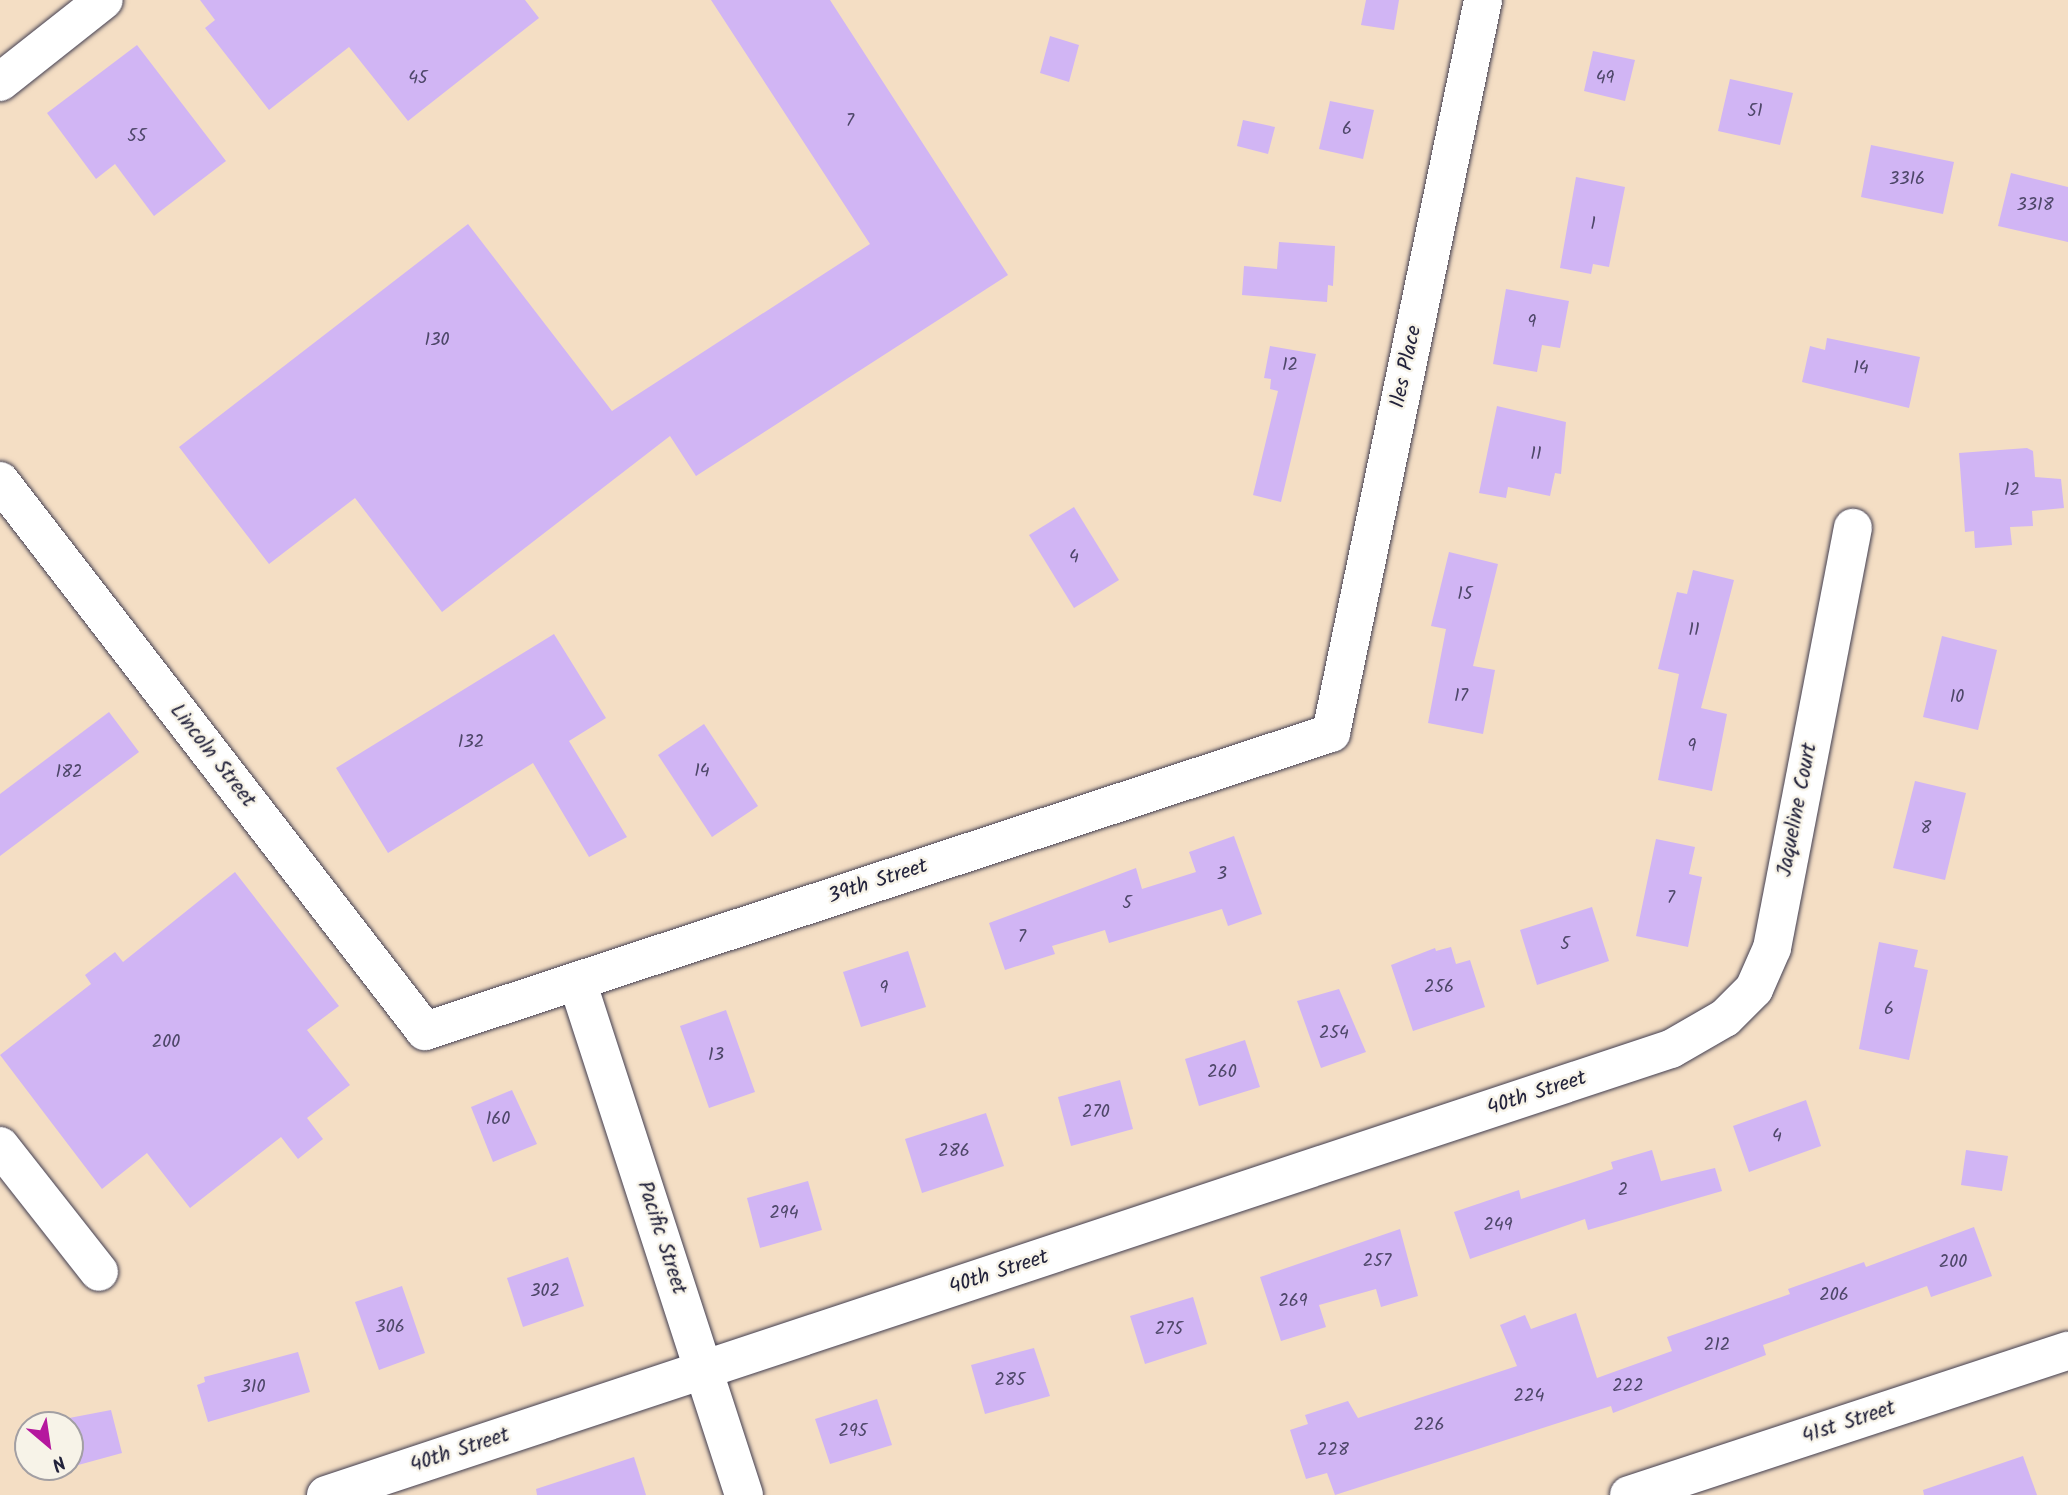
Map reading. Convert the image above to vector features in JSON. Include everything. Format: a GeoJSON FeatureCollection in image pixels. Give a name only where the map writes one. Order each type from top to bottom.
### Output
{"type":"FeatureCollection","features":[{"type":"Feature","properties":{"kind":"street"},"geometry":{"type":"LineString","coordinates":[[0,82],[104,0]]}},
{"type":"Feature","properties":{"kind":"street","name":"Iles Place"},"geometry":{"type":"LineString","coordinates":[[1331,733],[1483,0]]}},
{"type":"Feature","properties":{"kind":"street","name":"Lincoln Street"},"geometry":{"type":"LineString","coordinates":[[0,481],[425,1031]]}},
{"type":"Feature","properties":{"kind":"street","name":"Jaqueline Court"},"geometry":{"type":"LineString","coordinates":[[1671,1049],[1724,1017],[1754,989],[1772,948],[1853,528]]}},
{"type":"Feature","properties":{"kind":"street","name":"39th Street"},"geometry":{"type":"LineString","coordinates":[[425,1031],[1331,733]]}},
{"type":"Feature","properties":{"kind":"street","name":"Pacific Street"},"geometry":{"type":"LineString","coordinates":[[577,981],[744,1495]]}},
{"type":"Feature","properties":{"kind":"street","name":"40th Street"},"geometry":{"type":"LineString","coordinates":[[326,1495],[1671,1049]]}},
{"type":"Feature","properties":{"kind":"street"},"geometry":{"type":"LineString","coordinates":[[0,1146],[99,1272]]}},
{"type":"Feature","properties":{"kind":"street","name":"41st Street"},"geometry":{"type":"LineString","coordinates":[[1629,1495],[2068,1351]]}},
{"type":"Feature","properties":{"kind":"building"},"geometry":{"type":"Polygon","coordinates":[[[200,0],[525,0],[539,18],[408,121],[349,47],[269,110],[205,28],[215,20],[200,0]]]}},
{"type":"Feature","properties":{"kind":"building"},"geometry":{"type":"Polygon","coordinates":[[[711,0],[830,0],[1008,275],[696,476],[670,436],[442,612],[355,498],[269,564],[179,447],[468,224],[612,411],[870,244],[711,0]]]}},
{"type":"Feature","properties":{"kind":"building"},"geometry":{"type":"Polygon","coordinates":[[[1366,0],[1399,0],[1394,30],[1361,25],[1366,0]]]}},
{"type":"Feature","properties":{"kind":"building"},"geometry":{"type":"Polygon","coordinates":[[[1050,36],[1079,45],[1069,82],[1040,73],[1050,36]]]}},
{"type":"Feature","properties":{"kind":"building"},"geometry":{"type":"Polygon","coordinates":[[[137,45],[226,161],[154,216],[115,164],[96,179],[47,113],[137,45]]]}},
{"type":"Feature","properties":{"kind":"building"},"geometry":{"type":"Polygon","coordinates":[[[1593,51],[1635,60],[1625,101],[1584,91],[1593,51]]]}},
{"type":"Feature","properties":{"kind":"building"},"geometry":{"type":"Polygon","coordinates":[[[1730,79],[1793,93],[1780,145],[1718,131],[1730,79]]]}},
{"type":"Feature","properties":{"kind":"building"},"geometry":{"type":"Polygon","coordinates":[[[1330,101],[1374,110],[1363,159],[1319,149],[1330,101]]]}},
{"type":"Feature","properties":{"kind":"building"},"geometry":{"type":"Polygon","coordinates":[[[1243,120],[1275,127],[1268,154],[1237,146],[1243,120]]]}},
{"type":"Feature","properties":{"kind":"building"},"geometry":{"type":"Polygon","coordinates":[[[1871,145],[1954,162],[1943,214],[1861,197],[1871,145]]]}},
{"type":"Feature","properties":{"kind":"building"},"geometry":{"type":"Polygon","coordinates":[[[2011,173],[2068,187],[2068,242],[1998,226],[2011,173]]]}},
{"type":"Feature","properties":{"kind":"building"},"geometry":{"type":"Polygon","coordinates":[[[1576,177],[1625,187],[1609,267],[1593,264],[1591,274],[1560,268],[1576,177]]]}},
{"type":"Feature","properties":{"kind":"building"},"geometry":{"type":"Polygon","coordinates":[[[1279,242],[1335,246],[1333,286],[1328,285],[1327,302],[1242,295],[1244,266],[1277,269],[1279,242]]]}},
{"type":"Feature","properties":{"kind":"building"},"geometry":{"type":"Polygon","coordinates":[[[1506,289],[1569,301],[1560,348],[1542,345],[1537,372],[1493,364],[1506,289]]]}},
{"type":"Feature","properties":{"kind":"building"},"geometry":{"type":"Polygon","coordinates":[[[1827,338],[1920,357],[1909,408],[1802,382],[1810,346],[1825,350],[1827,338]]]}},
{"type":"Feature","properties":{"kind":"building"},"geometry":{"type":"Polygon","coordinates":[[[1270,346],[1316,354],[1281,502],[1253,495],[1278,391],[1270,389],[1271,379],[1264,378],[1270,346]]]}},
{"type":"Feature","properties":{"kind":"building"},"geometry":{"type":"Polygon","coordinates":[[[1497,406],[1566,422],[1561,474],[1555,473],[1550,496],[1508,487],[1506,498],[1479,493],[1497,406]]]}},
{"type":"Feature","properties":{"kind":"building"},"geometry":{"type":"Polygon","coordinates":[[[2027,448],[2033,451],[2035,477],[2061,479],[2064,508],[2032,511],[2033,526],[2010,527],[2012,545],[1975,548],[1974,531],[1965,532],[1959,453],[2027,448]]]}},
{"type":"Feature","properties":{"kind":"building"},"geometry":{"type":"Polygon","coordinates":[[[1074,507],[1119,580],[1074,608],[1029,535],[1074,507]]]}},
{"type":"Feature","properties":{"kind":"building"},"geometry":{"type":"Polygon","coordinates":[[[1449,552],[1498,564],[1473,666],[1495,670],[1483,734],[1428,723],[1446,629],[1431,626],[1449,552]]]}},
{"type":"Feature","properties":{"kind":"building"},"geometry":{"type":"Polygon","coordinates":[[[1693,570],[1734,580],[1701,708],[1727,714],[1712,791],[1658,780],[1679,674],[1658,669],[1677,592],[1687,594],[1693,570]]]}},
{"type":"Feature","properties":{"kind":"building"},"geometry":{"type":"Polygon","coordinates":[[[554,634],[606,718],[569,741],[627,837],[589,857],[533,763],[388,853],[336,768],[554,634]]]}},
{"type":"Feature","properties":{"kind":"building"},"geometry":{"type":"Polygon","coordinates":[[[1942,636],[1997,650],[1978,730],[1923,717],[1942,636]]]}},
{"type":"Feature","properties":{"kind":"building"},"geometry":{"type":"Polygon","coordinates":[[[109,712],[139,752],[0,856],[0,794],[109,712]]]}},
{"type":"Feature","properties":{"kind":"building"},"geometry":{"type":"Polygon","coordinates":[[[704,724],[758,806],[712,837],[658,755],[704,724]]]}},
{"type":"Feature","properties":{"kind":"building"},"geometry":{"type":"Polygon","coordinates":[[[1915,781],[1966,793],[1945,880],[1893,868],[1915,781]]]}},
{"type":"Feature","properties":{"kind":"building"},"geometry":{"type":"Polygon","coordinates":[[[1234,836],[1262,914],[1228,926],[1222,909],[1109,943],[1105,930],[1052,946],[1055,954],[1005,970],[989,923],[1136,868],[1142,889],[1196,872],[1189,852],[1234,836]]]}},
{"type":"Feature","properties":{"kind":"building"},"geometry":{"type":"Polygon","coordinates":[[[1656,839],[1695,847],[1689,874],[1702,877],[1688,947],[1636,936],[1656,839]]]}},
{"type":"Feature","properties":{"kind":"building"},"geometry":{"type":"Polygon","coordinates":[[[235,872],[339,1006],[307,1030],[350,1085],[307,1118],[323,1139],[298,1159],[281,1137],[190,1208],[147,1153],[102,1189],[0,1055],[91,984],[85,975],[115,952],[123,962],[235,872]]]}},
{"type":"Feature","properties":{"kind":"building"},"geometry":{"type":"Polygon","coordinates":[[[1592,907],[1609,961],[1537,985],[1520,930],[1592,907]]]}},
{"type":"Feature","properties":{"kind":"building"},"geometry":{"type":"Polygon","coordinates":[[[1879,942],[1918,950],[1914,967],[1928,970],[1909,1060],[1859,1049],[1879,942]]]}},
{"type":"Feature","properties":{"kind":"building"},"geometry":{"type":"Polygon","coordinates":[[[1451,947],[1456,964],[1470,960],[1485,1007],[1413,1031],[1391,965],[1435,948],[1436,951],[1451,947]]]}},
{"type":"Feature","properties":{"kind":"building"},"geometry":{"type":"Polygon","coordinates":[[[908,951],[926,1007],[861,1027],[843,972],[908,951]]]}},
{"type":"Feature","properties":{"kind":"building"},"geometry":{"type":"Polygon","coordinates":[[[1339,989],[1366,1052],[1321,1068],[1297,1001],[1339,989]]]}},
{"type":"Feature","properties":{"kind":"building"},"geometry":{"type":"Polygon","coordinates":[[[726,1010],[755,1092],[709,1108],[680,1026],[726,1010]]]}},
{"type":"Feature","properties":{"kind":"building"},"geometry":{"type":"Polygon","coordinates":[[[1245,1040],[1260,1087],[1199,1106],[1185,1059],[1245,1040]]]}},
{"type":"Feature","properties":{"kind":"building"},"geometry":{"type":"Polygon","coordinates":[[[1120,1080],[1133,1129],[1071,1146],[1058,1097],[1120,1080]]]}},
{"type":"Feature","properties":{"kind":"building"},"geometry":{"type":"Polygon","coordinates":[[[512,1090],[537,1144],[493,1162],[471,1107],[512,1090]]]}},
{"type":"Feature","properties":{"kind":"building"},"geometry":{"type":"Polygon","coordinates":[[[1806,1100],[1821,1146],[1749,1172],[1733,1126],[1806,1100]]]}},
{"type":"Feature","properties":{"kind":"building"},"geometry":{"type":"Polygon","coordinates":[[[986,1113],[1004,1166],[922,1193],[905,1139],[986,1113]]]}},
{"type":"Feature","properties":{"kind":"building"},"geometry":{"type":"Polygon","coordinates":[[[1652,1150],[1661,1181],[1715,1168],[1722,1191],[1588,1230],[1585,1219],[1470,1259],[1454,1212],[1519,1190],[1521,1199],[1613,1169],[1611,1162],[1652,1150]]]}},
{"type":"Feature","properties":{"kind":"building"},"geometry":{"type":"Polygon","coordinates":[[[1966,1150],[2008,1156],[2002,1191],[1961,1185],[1966,1150]]]}},
{"type":"Feature","properties":{"kind":"building"},"geometry":{"type":"Polygon","coordinates":[[[808,1181],[822,1230],[760,1248],[747,1198],[808,1181]]]}},
{"type":"Feature","properties":{"kind":"building"},"geometry":{"type":"Polygon","coordinates":[[[1974,1227],[1992,1276],[1931,1297],[1927,1286],[1763,1345],[1766,1355],[1613,1413],[1611,1406],[1335,1495],[1327,1473],[1306,1479],[1290,1430],[1308,1424],[1305,1415],[1348,1401],[1358,1418],[1517,1366],[1500,1325],[1525,1315],[1531,1329],[1576,1313],[1597,1378],[1672,1351],[1667,1337],[1790,1294],[1788,1289],[1864,1262],[1866,1267],[1974,1227]]]}},
{"type":"Feature","properties":{"kind":"building"},"geometry":{"type":"Polygon","coordinates":[[[1400,1229],[1418,1296],[1381,1307],[1376,1289],[1319,1305],[1326,1327],[1281,1341],[1260,1277],[1400,1229]]]}},
{"type":"Feature","properties":{"kind":"building"},"geometry":{"type":"Polygon","coordinates":[[[568,1257],[584,1306],[523,1327],[507,1278],[568,1257]]]}},
{"type":"Feature","properties":{"kind":"building"},"geometry":{"type":"Polygon","coordinates":[[[402,1286],[425,1353],[379,1370],[355,1302],[402,1286]]]}},
{"type":"Feature","properties":{"kind":"building"},"geometry":{"type":"Polygon","coordinates":[[[1193,1297],[1207,1344],[1145,1364],[1130,1316],[1193,1297]]]}},
{"type":"Feature","properties":{"kind":"building"},"geometry":{"type":"Polygon","coordinates":[[[1034,1348],[1050,1396],[985,1414],[971,1365],[1034,1348]]]}},
{"type":"Feature","properties":{"kind":"building"},"geometry":{"type":"Polygon","coordinates":[[[298,1352],[310,1392],[208,1422],[197,1385],[205,1382],[204,1377],[298,1352]]]}},
{"type":"Feature","properties":{"kind":"building"},"geometry":{"type":"Polygon","coordinates":[[[877,1399],[892,1445],[830,1464],[815,1419],[877,1399]]]}},
{"type":"Feature","properties":{"kind":"building"},"geometry":{"type":"Polygon","coordinates":[[[111,1410],[122,1453],[84,1463],[84,1415],[111,1410]]]}},
{"type":"Feature","properties":{"kind":"building"},"geometry":{"type":"Polygon","coordinates":[[[2023,1456],[2037,1495],[1924,1495],[1923,1490],[2023,1456]]]}},
{"type":"Feature","properties":{"kind":"building"},"geometry":{"type":"Polygon","coordinates":[[[634,1457],[646,1495],[537,1495],[536,1489],[634,1457]]]}}]}
